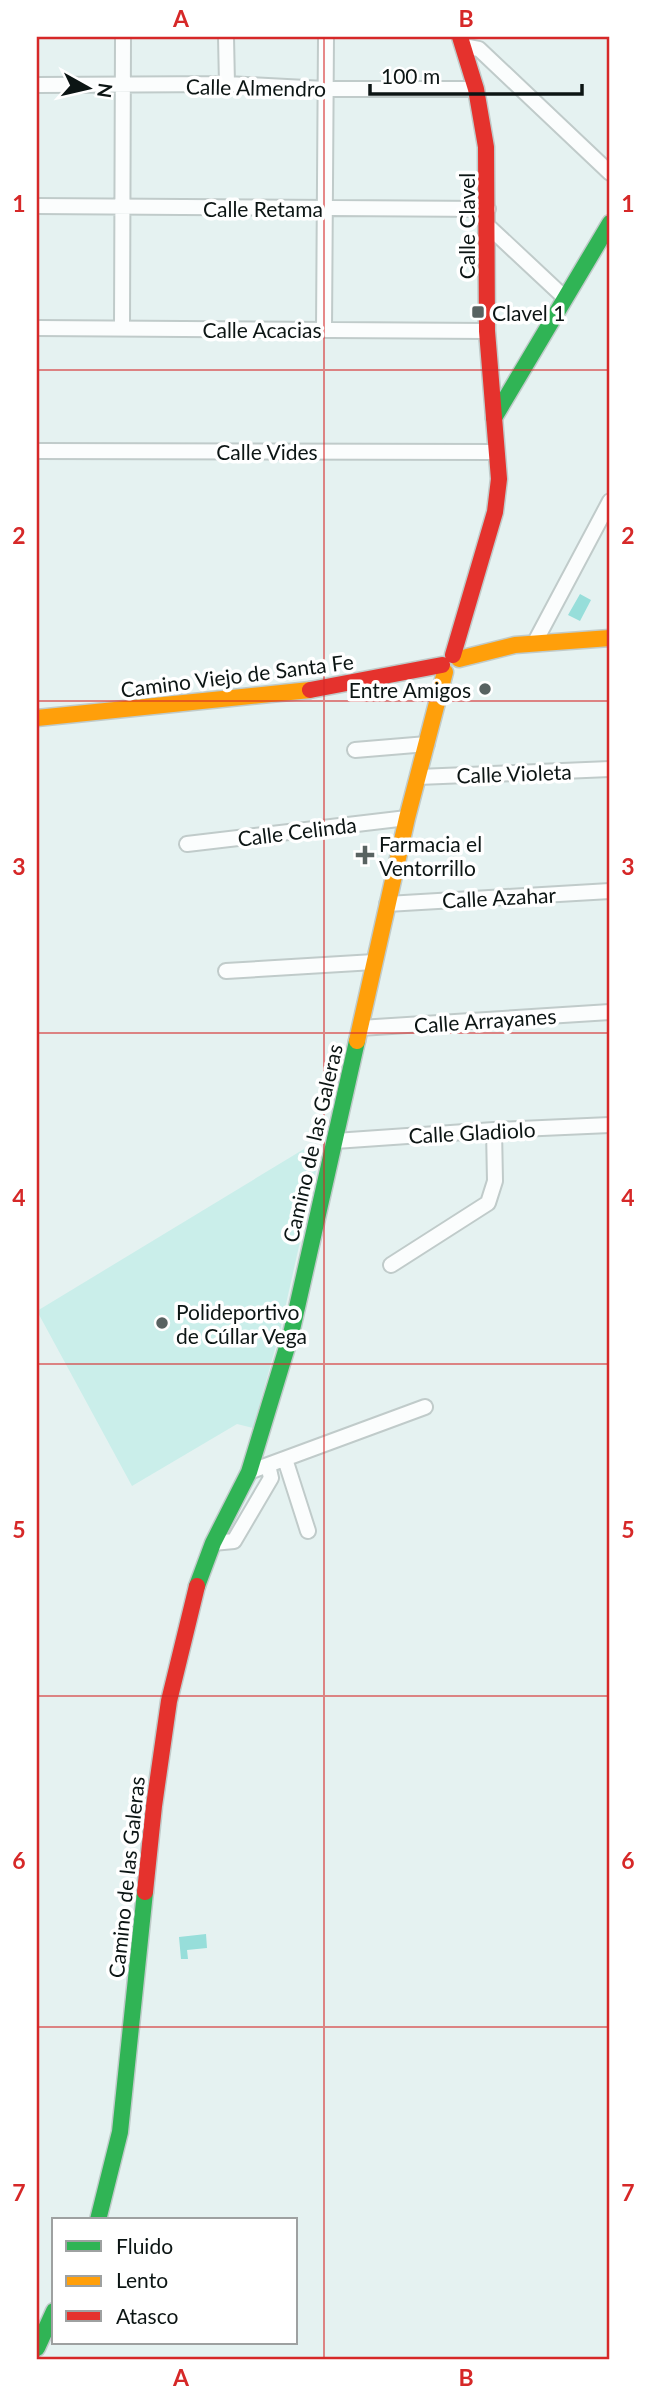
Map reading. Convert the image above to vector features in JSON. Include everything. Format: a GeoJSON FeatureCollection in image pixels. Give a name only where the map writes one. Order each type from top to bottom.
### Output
{"type":"FeatureCollection","features":[{"type":"Feature","properties":{"kind":"street"},"geometry":{"type":"LineString","coordinates":[[122,328],[123,37]]}},
{"type":"Feature","properties":{"kind":"street"},"geometry":{"type":"LineString","coordinates":[[226,37],[226,84]]}},
{"type":"Feature","properties":{"kind":"street"},"geometry":{"type":"LineString","coordinates":[[324,330],[326,37]]}},
{"type":"Feature","properties":{"kind":"street"},"geometry":{"type":"LineString","coordinates":[[462,41],[479,49],[610,173]]}},
{"type":"Feature","properties":{"kind":"street","name":"Calle Clavel"},"geometry":{"type":"LineString","coordinates":[[462,41],[476,89],[486,147],[486,331],[494,418]]}},
{"type":"Feature","properties":{"kind":"street","name":"Calle Almendro"},"geometry":{"type":"LineString","coordinates":[[37,85],[226,84],[326,89],[476,89]]}},
{"type":"Feature","properties":{"kind":"street","name":"Calle Retama"},"geometry":{"type":"LineString","coordinates":[[37,206],[488,209]]}},
{"type":"Feature","properties":{"kind":"street"},"geometry":{"type":"LineString","coordinates":[[494,418],[610,223]]}},
{"type":"Feature","properties":{"kind":"street"},"geometry":{"type":"LineString","coordinates":[[488,226],[565,298]]}},
{"type":"Feature","properties":{"kind":"street","name":"Calle Acacias"},"geometry":{"type":"LineString","coordinates":[[37,328],[486,331]]}},
{"type":"Feature","properties":{"kind":"street","name":"Camino de las Galeras"},"geometry":{"type":"LineString","coordinates":[[98,2218],[120,2132],[154,1806],[169,1701],[194,1594],[213,1543],[249,1472],[291,1334],[407,818],[495,512],[499,479],[494,418]]}},
{"type":"Feature","properties":{"kind":"street","name":"Calle Vides"},"geometry":{"type":"LineString","coordinates":[[37,451],[496,452]]}},
{"type":"Feature","properties":{"kind":"street"},"geometry":{"type":"LineString","coordinates":[[535,642],[610,501]]}},
{"type":"Feature","properties":{"kind":"street","name":"Camino Viejo de Santa Fe"},"geometry":{"type":"LineString","coordinates":[[37,718],[305,691],[450,663],[478,652],[535,642],[610,638]]}},
{"type":"Feature","properties":{"kind":"street"},"geometry":{"type":"LineString","coordinates":[[355,750],[427,744]]}},
{"type":"Feature","properties":{"kind":"street","name":"Calle Violeta"},"geometry":{"type":"LineString","coordinates":[[418,776],[610,769]]}},
{"type":"Feature","properties":{"kind":"street","name":"Calle Celinda"},"geometry":{"type":"LineString","coordinates":[[187,844],[407,818]]}},
{"type":"Feature","properties":{"kind":"street","name":"Calle Azahar"},"geometry":{"type":"LineString","coordinates":[[387,904],[610,891]]}},
{"type":"Feature","properties":{"kind":"street"},"geometry":{"type":"LineString","coordinates":[[226,971],[374,962]]}},
{"type":"Feature","properties":{"kind":"street","name":"Calle Arrayanes"},"geometry":{"type":"LineString","coordinates":[[360,1028],[610,1012]]}},
{"type":"Feature","properties":{"kind":"street"},"geometry":{"type":"LineString","coordinates":[[595,1126],[610,1112]]}},
{"type":"Feature","properties":{"kind":"street","name":"Calle Gladiolo"},"geometry":{"type":"LineString","coordinates":[[335,1141],[610,1125]]}},
{"type":"Feature","properties":{"kind":"street"},"geometry":{"type":"LineString","coordinates":[[391,1265],[488,1203],[495,1181],[494,1130]]}},
{"type":"Feature","properties":{"kind":"street"},"geometry":{"type":"LineString","coordinates":[[249,1472],[425,1407]]}},
{"type":"Feature","properties":{"kind":"street"},"geometry":{"type":"LineString","coordinates":[[285,1459],[308,1531]]}},
{"type":"Feature","properties":{"kind":"street"},"geometry":{"type":"LineString","coordinates":[[213,1543],[234,1541],[271,1478],[268,1465]]}},
{"type":"Feature","properties":{"kind":"street"},"geometry":{"type":"LineString","coordinates":[[37,2348],[52,2315]]}},
{"type":"Feature","properties":{"kind":"shaded area","name":"Polideportivo de Cúllar Vega"},"geometry":{"type":"Polygon","coordinates":[[[309,1146],[318,1162],[279,1335],[253,1428],[237,1424],[132,1486],[37,1311],[309,1146]]]}},
{"type":"Feature","properties":{"kind":"water"},"geometry":{"type":"Polygon","coordinates":[[[580,594],[591,600],[580,621],[568,615],[580,594]]]}},
{"type":"Feature","properties":{"kind":"water"},"geometry":{"type":"Polygon","coordinates":[[[206,1934],[207,1948],[187,1950],[188,1959],[181,1959],[179,1937],[206,1934]]]}},
{"type":"Feature","properties":{"kind":"traffic: fast"},"geometry":{"type":"LineString","coordinates":[[494,418],[610,223]]}},
{"type":"Feature","properties":{"kind":"traffic: fast"},"geometry":{"type":"LineString","coordinates":[[197,1586],[213,1543],[249,1472],[291,1334],[357,1041]]}},
{"type":"Feature","properties":{"kind":"traffic: fast"},"geometry":{"type":"LineString","coordinates":[[98,2218],[120,2132],[145,1892]]}},
{"type":"Feature","properties":{"kind":"traffic: fast"},"geometry":{"type":"LineString","coordinates":[[37,2348],[52,2315]]}},
{"type":"Feature","properties":{"kind":"traffic: slow"},"geometry":{"type":"LineString","coordinates":[[459,659],[515,645],[610,638]]}},
{"type":"Feature","properties":{"kind":"traffic: slow"},"geometry":{"type":"LineString","coordinates":[[357,1041],[407,818],[445,672]]}},
{"type":"Feature","properties":{"kind":"traffic: slow"},"geometry":{"type":"LineString","coordinates":[[37,718],[310,690]]}},
{"type":"Feature","properties":{"kind":"traffic: jam"},"geometry":{"type":"LineString","coordinates":[[453,655],[495,512],[499,479],[487,331],[486,147],[476,89],[460,37]]}},
{"type":"Feature","properties":{"kind":"traffic: jam"},"geometry":{"type":"LineString","coordinates":[[310,690],[442,665]]}},
{"type":"Feature","properties":{"kind":"traffic: jam"},"geometry":{"type":"LineString","coordinates":[[145,1892],[169,1701],[197,1586]]}},
{"type":"Feature","properties":{"kind":"place","name":"Clavel 1"},"geometry":{"type":"Point","coordinates":[478,312]}},
{"type":"Feature","properties":{"kind":"place","name":"Entre Amigos"},"geometry":{"type":"Point","coordinates":[485,689]}},
{"type":"Feature","properties":{"kind":"place","name":"Farmacia el Ventorrillo"},"geometry":{"type":"Point","coordinates":[365,855]}},
{"type":"Feature","properties":{"kind":"place","name":"Polideportivo de Cúllar Vega"},"geometry":{"type":"Point","coordinates":[162,1323]}}]}
